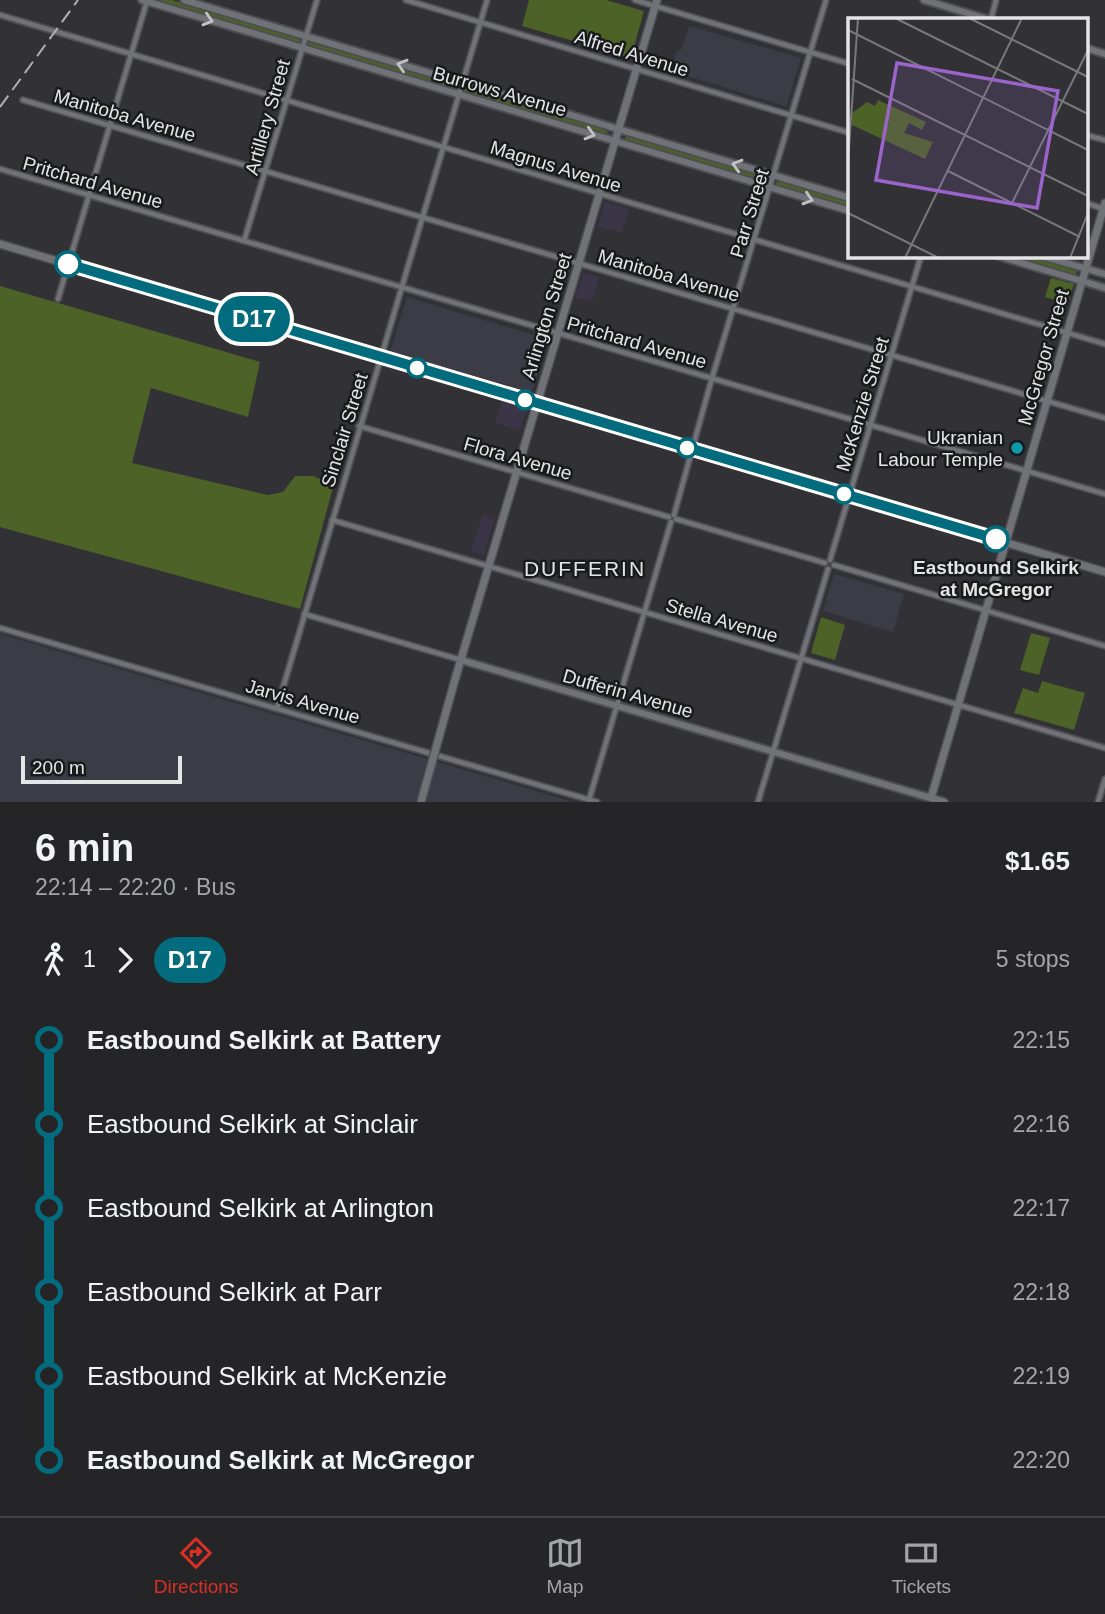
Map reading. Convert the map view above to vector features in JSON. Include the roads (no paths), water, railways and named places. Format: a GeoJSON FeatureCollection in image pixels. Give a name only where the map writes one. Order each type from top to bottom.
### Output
{"type":"FeatureCollection","features":[{"type":"Feature","properties":{"kind":"main road","name":"Arlington Street"},"geometry":{"type":"LineString","coordinates":[[421,802],[536,403],[656,3]]}},
{"type":"Feature","properties":{"kind":"main road","name":"McGregor Street"},"geometry":{"type":"LineString","coordinates":[[930,800],[1104,207]]}},
{"type":"Feature","properties":{"kind":"main road"},"geometry":{"type":"LineString","coordinates":[[0,244],[1105,572]]}},
{"type":"Feature","properties":{"kind":"main road","name":"Dufferin Avenue"},"geometry":{"type":"LineString","coordinates":[[930,800],[944,802]]}},
{"type":"Feature","properties":{"kind":"street","name":"Burrows Avenue"},"geometry":{"type":"LineString","coordinates":[[145,0],[458,96],[848,211]]}},
{"type":"Feature","properties":{"kind":"street"},"geometry":{"type":"LineString","coordinates":[[58,299],[145,0]]}},
{"type":"Feature","properties":{"kind":"street","name":"Burrows Avenue"},"geometry":{"type":"LineString","coordinates":[[184,0],[848,198]]}},
{"type":"Feature","properties":{"kind":"street","name":"Artillery Street"},"geometry":{"type":"LineString","coordinates":[[244,241],[317,0]]}},
{"type":"Feature","properties":{"kind":"street","name":"Alfred Avenue"},"geometry":{"type":"LineString","coordinates":[[405,0],[848,132]]}},
{"type":"Feature","properties":{"kind":"street","name":"Sinclair Street"},"geometry":{"type":"LineString","coordinates":[[277,708],[487,0]]}},
{"type":"Feature","properties":{"kind":"street"},"geometry":{"type":"LineString","coordinates":[[635,0],[656,3],[848,64]]}},
{"type":"Feature","properties":{"kind":"street","name":"Parr Street"},"geometry":{"type":"LineString","coordinates":[[589,800],[826,0]]}},
{"type":"Feature","properties":{"kind":"street"},"geometry":{"type":"LineString","coordinates":[[924,0],[986,18]]}},
{"type":"Feature","properties":{"kind":"street"},"geometry":{"type":"LineString","coordinates":[[989,18],[996,0]]}},
{"type":"Feature","properties":{"kind":"street","name":"Magnus Avenue"},"geometry":{"type":"LineString","coordinates":[[0,15],[1105,344]]}},
{"type":"Feature","properties":{"kind":"street"},"geometry":{"type":"LineString","coordinates":[[1088,49],[1105,54]]}},
{"type":"Feature","properties":{"kind":"street","name":"Manitoba Avenue"},"geometry":{"type":"LineString","coordinates":[[23,100],[1105,418]]}},
{"type":"Feature","properties":{"kind":"street"},"geometry":{"type":"LineString","coordinates":[[1088,136],[1105,140]]}},
{"type":"Feature","properties":{"kind":"street","name":"Pritchard Avenue"},"geometry":{"type":"LineString","coordinates":[[0,169],[1105,494]]}},
{"type":"Feature","properties":{"kind":"street","name":"McKenzie Street"},"geometry":{"type":"LineString","coordinates":[[758,802],[920,257]]}},
{"type":"Feature","properties":{"kind":"street"},"geometry":{"type":"LineString","coordinates":[[1001,257],[1105,288]]}},
{"type":"Feature","properties":{"kind":"street"},"geometry":{"type":"LineString","coordinates":[[1045,257],[1105,274]]}},
{"type":"Feature","properties":{"kind":"street","name":"Flora Avenue"},"geometry":{"type":"LineString","coordinates":[[359,426],[1105,646]]}},
{"type":"Feature","properties":{"kind":"street","name":"Stella Avenue"},"geometry":{"type":"LineString","coordinates":[[332,520],[1105,748]]}},
{"type":"Feature","properties":{"kind":"street","name":"Dufferin Avenue"},"geometry":{"type":"LineString","coordinates":[[304,614],[930,800]]}},
{"type":"Feature","properties":{"kind":"street","name":"Jarvis Avenue"},"geometry":{"type":"LineString","coordinates":[[0,628],[597,802]]}},
{"type":"Feature","properties":{"kind":"street"},"geometry":{"type":"LineString","coordinates":[[1098,802],[1105,779]]}},
{"type":"Feature","properties":{"kind":"railway"},"geometry":{"type":"LineString","coordinates":[[0,107],[78,0]]}},
{"type":"Feature","properties":{"kind":"place","name":"Ukranian Labour Temple"},"geometry":{"type":"Point","coordinates":[1017,448]}},
{"type":"Feature","properties":{"kind":"place","name":"Eastbound Selkirk at McGregor"},"geometry":{"type":"Point","coordinates":[996,539]}},
{"type":"Feature","properties":{"kind":"district","name":"DUFFERIN"},"geometry":{"type":"Point","coordinates":[585,569]}}]}
